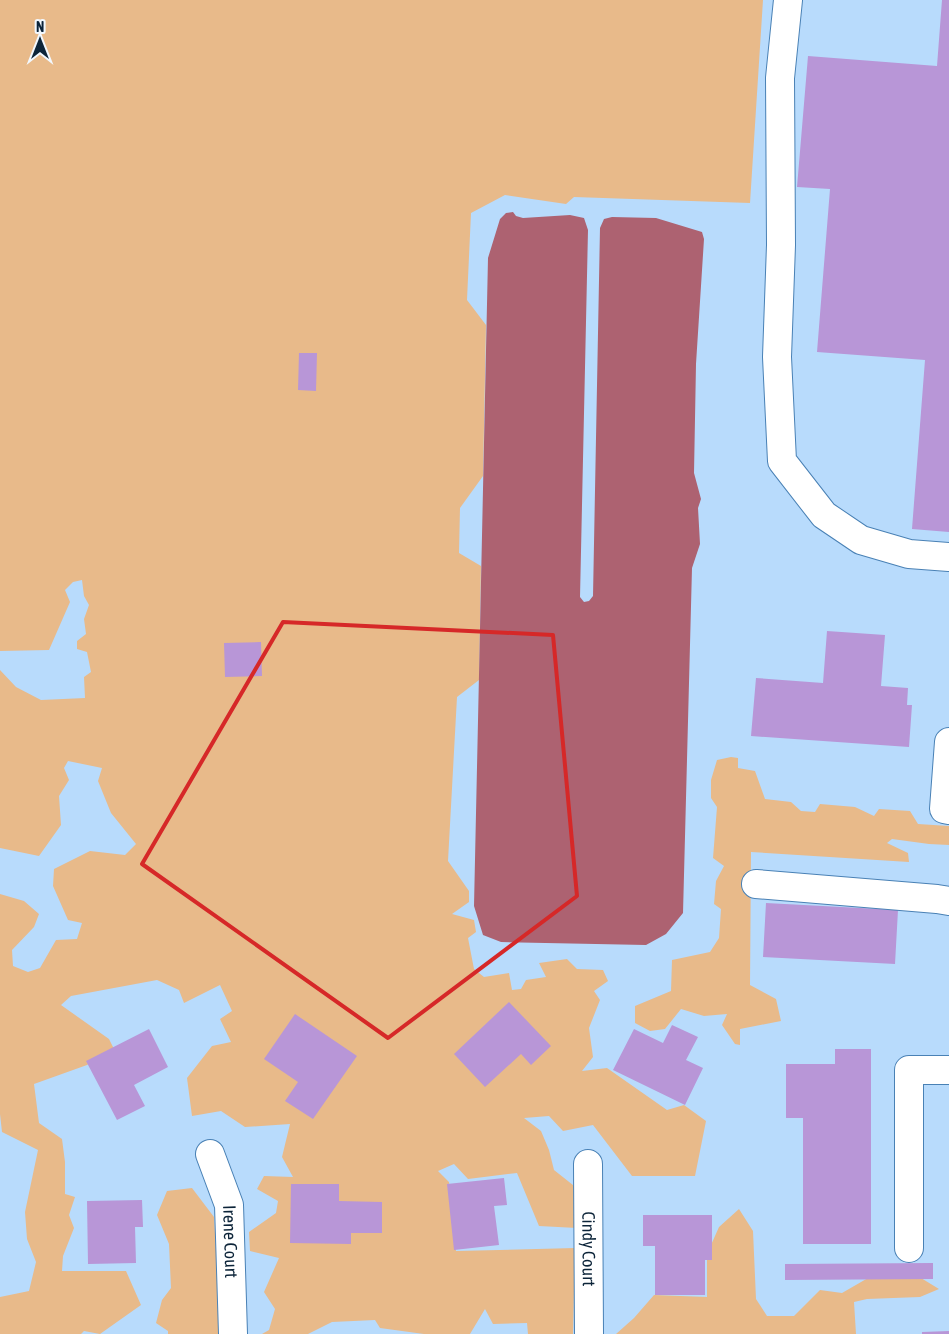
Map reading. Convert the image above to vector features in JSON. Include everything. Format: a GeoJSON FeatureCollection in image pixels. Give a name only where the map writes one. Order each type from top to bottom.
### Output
{"type":"FeatureCollection","features":[{"type":"Feature","properties":{"kind":"street"},"geometry":{"type":"LineString","coordinates":[[788,0],[780,78],[781,245],[777,357],[782,461],[824,515],[861,540],[909,554],[949,557]]}},
{"type":"Feature","properties":{"kind":"street"},"geometry":{"type":"LineString","coordinates":[[949,742],[944,809],[949,810]]}},
{"type":"Feature","properties":{"kind":"street"},"geometry":{"type":"LineString","coordinates":[[756,884],[949,901]]}},
{"type":"Feature","properties":{"kind":"street"},"geometry":{"type":"LineString","coordinates":[[909,1248],[909,1070],[949,1070]]}},
{"type":"Feature","properties":{"kind":"street","name":"Irene Court"},"geometry":{"type":"LineString","coordinates":[[210,1154],[229,1204],[232,1334]]}},
{"type":"Feature","properties":{"kind":"street","name":"Cindy Court"},"geometry":{"type":"LineString","coordinates":[[588,1164],[589,1334]]}},
{"type":"Feature","properties":{"kind":"highlighted area"},"geometry":{"type":"Polygon","coordinates":[[[283,622],[553,635],[577,896],[388,1038],[142,864],[283,622]]]}},
{"type":"Feature","properties":{"kind":"shaded area"},"geometry":{"type":"Polygon","coordinates":[[[0,0],[763,0],[750,203],[574,197],[566,204],[505,195],[471,213],[467,300],[486,325],[483,476],[460,508],[459,553],[481,566],[479,680],[457,697],[448,861],[469,891],[469,902],[452,914],[474,920],[476,932],[468,938],[474,969],[484,977],[509,973],[512,990],[521,989],[526,980],[546,977],[539,963],[567,959],[577,969],[603,970],[608,981],[594,991],[600,1000],[589,1028],[593,1057],[582,1071],[607,1068],[667,1110],[684,1105],[706,1121],[695,1176],[632,1176],[593,1125],[563,1131],[549,1116],[524,1118],[541,1131],[549,1150],[554,1170],[578,1189],[577,1228],[539,1226],[517,1173],[468,1179],[454,1164],[438,1171],[449,1182],[456,1251],[575,1248],[573,1334],[528,1334],[527,1323],[493,1324],[485,1309],[470,1334],[424,1334],[380,1328],[375,1320],[332,1322],[308,1334],[262,1334],[269,1330],[275,1309],[264,1292],[279,1258],[250,1251],[249,1232],[276,1213],[278,1201],[257,1189],[264,1176],[293,1177],[282,1157],[290,1124],[245,1127],[221,1111],[192,1116],[187,1078],[212,1046],[231,1042],[220,1019],[232,1011],[220,985],[184,1003],[179,990],[157,980],[71,996],[61,1005],[109,1039],[114,1049],[87,1065],[34,1084],[39,1123],[62,1139],[65,1162],[65,1194],[75,1197],[69,1215],[74,1228],[63,1256],[62,1271],[126,1271],[141,1305],[100,1334],[84,1331],[81,1334],[0,1334],[0,1297],[29,1291],[36,1262],[27,1239],[25,1212],[38,1150],[2,1132],[0,1114],[0,894],[24,901],[39,914],[34,927],[12,950],[13,966],[28,972],[40,968],[56,940],[77,939],[82,923],[68,920],[53,886],[54,869],[90,851],[125,855],[136,844],[111,813],[98,781],[102,768],[68,761],[64,768],[69,780],[59,796],[61,825],[39,856],[0,848],[0,670],[16,687],[41,700],[85,698],[84,677],[91,672],[87,652],[77,649],[77,641],[86,634],[84,619],[89,605],[84,596],[82,580],[73,582],[65,590],[70,602],[49,650],[0,651],[0,0]]]}},
{"type":"Feature","properties":{"kind":"shaded area"},"geometry":{"type":"Polygon","coordinates":[[[513,212],[516,216],[523,218],[570,215],[584,218],[588,230],[580,597],[584,602],[589,601],[593,596],[600,228],[604,219],[612,217],[656,218],[702,232],[704,239],[696,364],[694,473],[701,499],[698,508],[700,544],[692,568],[683,913],[666,934],[646,945],[501,942],[483,935],[474,906],[488,258],[500,219],[506,213],[513,212]]]}},
{"type":"Feature","properties":{"kind":"shaded area"},"geometry":{"type":"Polygon","coordinates":[[[731,757],[738,758],[738,768],[755,771],[765,799],[791,802],[801,811],[815,812],[820,804],[855,807],[874,816],[879,809],[910,811],[918,824],[949,826],[949,845],[892,839],[887,843],[908,853],[909,862],[751,852],[750,985],[776,999],[781,1021],[740,1029],[740,1045],[735,1044],[722,1025],[727,1014],[704,1016],[681,1009],[665,1029],[650,1031],[635,1023],[635,1006],[671,991],[672,960],[710,952],[719,938],[721,909],[714,904],[716,881],[724,866],[713,858],[717,807],[711,798],[711,780],[717,760],[731,757]]]}},
{"type":"Feature","properties":{"kind":"shaded area"},"geometry":{"type":"Polygon","coordinates":[[[192,1188],[214,1217],[221,1334],[168,1334],[168,1331],[156,1323],[162,1300],[171,1288],[169,1244],[157,1215],[167,1191],[192,1188]]]}},
{"type":"Feature","properties":{"kind":"shaded area"},"geometry":{"type":"Polygon","coordinates":[[[739,1209],[753,1231],[756,1299],[767,1316],[794,1316],[820,1290],[842,1293],[868,1278],[921,1278],[939,1289],[920,1297],[867,1299],[854,1302],[856,1334],[616,1334],[634,1318],[654,1295],[707,1297],[707,1254],[719,1227],[739,1209]]]}},
{"type":"Feature","properties":{"kind":"building"},"geometry":{"type":"Polygon","coordinates":[[[942,0],[949,0],[949,532],[912,529],[925,360],[817,352],[830,189],[797,187],[808,56],[937,66],[942,0]]]}},
{"type":"Feature","properties":{"kind":"building"},"geometry":{"type":"Polygon","coordinates":[[[299,353],[317,353],[316,391],[298,390],[299,353]]]}},
{"type":"Feature","properties":{"kind":"building"},"geometry":{"type":"Polygon","coordinates":[[[827,631],[885,635],[881,686],[908,688],[907,705],[912,705],[909,747],[751,736],[756,678],[823,683],[827,631]]]}},
{"type":"Feature","properties":{"kind":"building"},"geometry":{"type":"Polygon","coordinates":[[[261,642],[262,676],[225,677],[224,643],[261,642]]]}},
{"type":"Feature","properties":{"kind":"building"},"geometry":{"type":"Polygon","coordinates":[[[766,903],[898,910],[895,964],[763,957],[766,903]]]}},
{"type":"Feature","properties":{"kind":"building"},"geometry":{"type":"Polygon","coordinates":[[[509,1002],[551,1046],[531,1065],[521,1054],[485,1087],[454,1054],[509,1002]]]}},
{"type":"Feature","properties":{"kind":"building"},"geometry":{"type":"Polygon","coordinates":[[[295,1014],[357,1056],[313,1119],[285,1101],[298,1082],[264,1059],[295,1014]]]}},
{"type":"Feature","properties":{"kind":"building"},"geometry":{"type":"Polygon","coordinates":[[[672,1025],[698,1037],[686,1060],[703,1068],[685,1105],[613,1070],[634,1029],[663,1043],[672,1025]]]}},
{"type":"Feature","properties":{"kind":"building"},"geometry":{"type":"Polygon","coordinates":[[[149,1029],[168,1067],[134,1085],[145,1106],[117,1120],[86,1061],[149,1029]]]}},
{"type":"Feature","properties":{"kind":"building"},"geometry":{"type":"Polygon","coordinates":[[[835,1049],[871,1049],[871,1244],[803,1244],[803,1118],[786,1118],[786,1064],[835,1064],[835,1049]]]}},
{"type":"Feature","properties":{"kind":"building"},"geometry":{"type":"Polygon","coordinates":[[[504,1178],[507,1205],[494,1206],[499,1245],[454,1250],[447,1184],[504,1178]]]}},
{"type":"Feature","properties":{"kind":"building"},"geometry":{"type":"Polygon","coordinates":[[[291,1184],[339,1184],[339,1201],[382,1202],[382,1233],[351,1233],[351,1244],[290,1243],[291,1184]]]}},
{"type":"Feature","properties":{"kind":"building"},"geometry":{"type":"Polygon","coordinates":[[[142,1200],[143,1227],[135,1227],[136,1263],[88,1264],[87,1201],[142,1200]]]}},
{"type":"Feature","properties":{"kind":"building"},"geometry":{"type":"Polygon","coordinates":[[[643,1215],[712,1215],[712,1260],[705,1260],[705,1295],[655,1295],[655,1246],[643,1246],[643,1215]]]}},
{"type":"Feature","properties":{"kind":"building"},"geometry":{"type":"Polygon","coordinates":[[[933,1263],[933,1279],[785,1280],[785,1264],[933,1263]]]}},
{"type":"Feature","properties":{"kind":"building"},"geometry":{"type":"Polygon","coordinates":[[[949,1331],[949,1334],[922,1334],[922,1332],[949,1331]]]}}]}
